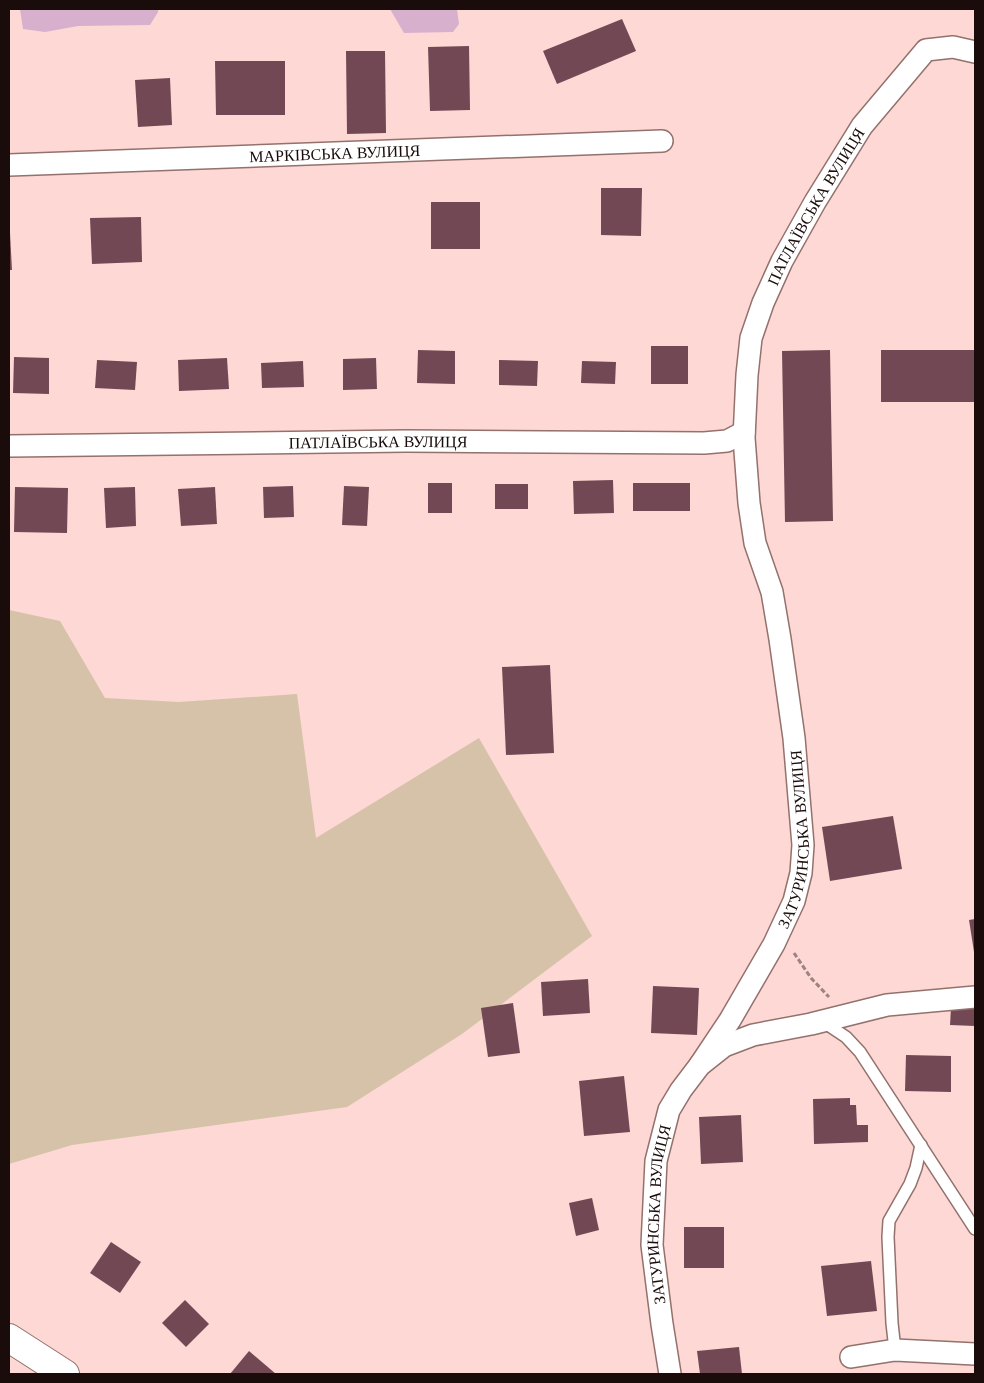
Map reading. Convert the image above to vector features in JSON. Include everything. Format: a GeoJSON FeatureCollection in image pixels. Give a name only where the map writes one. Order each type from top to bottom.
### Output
{"type":"FeatureCollection","features":[{"type":"Feature","properties":{"kind":"street","name":"ПАТЛАЇВСЬКА ВУЛИЦЯ"},"geometry":{"type":"LineString","coordinates":[[772,592],[755,543],[749,503],[744,432],[751,338],[763,303],[782,261],[815,202],[862,126],[926,50],[953,47],[975,52]]}},
{"type":"Feature","properties":{"kind":"street","name":"МАРКІВСЬКА ВУЛИЦЯ"},"geometry":{"type":"LineString","coordinates":[[9,165],[662,142]]}},
{"type":"Feature","properties":{"kind":"street","name":"ПАТЛАЇВСЬКА ВУЛИЦЯ"},"geometry":{"type":"LineString","coordinates":[[9,446],[406,440],[704,443],[727,440],[744,432]]}},
{"type":"Feature","properties":{"kind":"street","name":"ЗАТУРИНСЬКА ВУЛИЦЯ"},"geometry":{"type":"LineString","coordinates":[[670,1374],[652,1245],[656,1161],[669,1110],[730,1020],[774,944],[794,901],[801,873],[803,845],[794,738],[772,592]]}},
{"type":"Feature","properties":{"kind":"street","name":"ЗАТУРИНСЬКА ВУЛИЦЯ"},"geometry":{"type":"LineString","coordinates":[[700,1065],[724,1046],[753,1035],[887,1005],[975,997]]}},
{"type":"Feature","properties":{"kind":"street"},"geometry":{"type":"LineString","coordinates":[[9,1338],[65,1374]]}},
{"type":"Feature","properties":{"kind":"street"},"geometry":{"type":"LineString","coordinates":[[852,1357],[895,1350],[975,1354]]}},
{"type":"Feature","properties":{"kind":"lane"},"geometry":{"type":"LineString","coordinates":[[822,1021],[846,1037],[860,1052],[975,1229]]}},
{"type":"Feature","properties":{"kind":"lane"},"geometry":{"type":"LineString","coordinates":[[895,1350],[888,1237],[889,1221],[910,1184],[916,1168],[920,1145]]}},
{"type":"Feature","properties":{"kind":"path"},"geometry":{"type":"LineString","coordinates":[[791,946],[794,956],[830,999],[839,1005],[864,1010]]}},
{"type":"Feature","properties":{"kind":"shaded area"},"geometry":{"type":"Polygon","coordinates":[[[20,9],[158,9],[158,12],[150,25],[78,26],[45,32],[23,29],[20,9]]]}},
{"type":"Feature","properties":{"kind":"shaded area"},"geometry":{"type":"Polygon","coordinates":[[[390,9],[457,9],[459,24],[453,32],[404,33],[390,9]]]}},
{"type":"Feature","properties":{"kind":"shaded area"},"geometry":{"type":"Polygon","coordinates":[[[9,610],[60,621],[105,698],[179,702],[297,694],[316,838],[479,738],[592,936],[462,1034],[347,1107],[72,1145],[9,1164],[9,610]]]}},
{"type":"Feature","properties":{"kind":"building"},"geometry":{"type":"Polygon","coordinates":[[[622,19],[636,51],[557,84],[543,51],[622,19]]]}},
{"type":"Feature","properties":{"kind":"building"},"geometry":{"type":"Polygon","coordinates":[[[469,46],[470,110],[430,111],[428,47],[469,46]]]}},
{"type":"Feature","properties":{"kind":"building"},"geometry":{"type":"Polygon","coordinates":[[[346,51],[385,51],[386,133],[347,134],[346,51]]]}},
{"type":"Feature","properties":{"kind":"building"},"geometry":{"type":"Polygon","coordinates":[[[215,61],[285,61],[285,115],[216,115],[215,61]]]}},
{"type":"Feature","properties":{"kind":"building"},"geometry":{"type":"Polygon","coordinates":[[[170,78],[172,125],[138,127],[135,80],[170,78]]]}},
{"type":"Feature","properties":{"kind":"building"},"geometry":{"type":"Polygon","coordinates":[[[601,188],[642,188],[641,236],[601,235],[601,188]]]}},
{"type":"Feature","properties":{"kind":"building"},"geometry":{"type":"Polygon","coordinates":[[[431,202],[480,202],[480,249],[431,249],[431,202]]]}},
{"type":"Feature","properties":{"kind":"building"},"geometry":{"type":"Polygon","coordinates":[[[141,217],[142,262],[92,264],[90,218],[141,217]]]}},
{"type":"Feature","properties":{"kind":"building"},"geometry":{"type":"Polygon","coordinates":[[[10,233],[12,270],[9,270],[10,233]]]}},
{"type":"Feature","properties":{"kind":"building"},"geometry":{"type":"Polygon","coordinates":[[[651,346],[688,346],[688,384],[651,384],[651,346]]]}},
{"type":"Feature","properties":{"kind":"building"},"geometry":{"type":"Polygon","coordinates":[[[418,350],[455,351],[455,384],[417,383],[418,350]]]}},
{"type":"Feature","properties":{"kind":"building"},"geometry":{"type":"Polygon","coordinates":[[[830,350],[833,521],[785,522],[782,351],[830,350]]]}},
{"type":"Feature","properties":{"kind":"building"},"geometry":{"type":"Polygon","coordinates":[[[881,350],[975,350],[975,402],[881,402],[881,350]]]}},
{"type":"Feature","properties":{"kind":"building"},"geometry":{"type":"Polygon","coordinates":[[[14,357],[49,358],[49,394],[13,393],[14,357]]]}},
{"type":"Feature","properties":{"kind":"building"},"geometry":{"type":"Polygon","coordinates":[[[227,358],[229,389],[179,391],[178,360],[227,358]]]}},
{"type":"Feature","properties":{"kind":"building"},"geometry":{"type":"Polygon","coordinates":[[[376,358],[377,389],[343,390],[343,359],[376,358]]]}},
{"type":"Feature","properties":{"kind":"building"},"geometry":{"type":"Polygon","coordinates":[[[97,360],[137,362],[135,390],[95,388],[97,360]]]}},
{"type":"Feature","properties":{"kind":"building"},"geometry":{"type":"Polygon","coordinates":[[[499,360],[538,361],[537,386],[499,385],[499,360]]]}},
{"type":"Feature","properties":{"kind":"building"},"geometry":{"type":"Polygon","coordinates":[[[303,361],[304,387],[262,388],[261,363],[303,361]]]}},
{"type":"Feature","properties":{"kind":"building"},"geometry":{"type":"Polygon","coordinates":[[[582,361],[616,362],[615,384],[581,383],[582,361]]]}},
{"type":"Feature","properties":{"kind":"building"},"geometry":{"type":"Polygon","coordinates":[[[613,480],[614,513],[574,514],[573,481],[613,480]]]}},
{"type":"Feature","properties":{"kind":"building"},"geometry":{"type":"Polygon","coordinates":[[[428,483],[452,483],[452,513],[428,513],[428,483]]]}},
{"type":"Feature","properties":{"kind":"building"},"geometry":{"type":"Polygon","coordinates":[[[633,483],[690,483],[690,511],[633,511],[633,483]]]}},
{"type":"Feature","properties":{"kind":"building"},"geometry":{"type":"Polygon","coordinates":[[[495,484],[528,484],[528,509],[495,509],[495,484]]]}},
{"type":"Feature","properties":{"kind":"building"},"geometry":{"type":"Polygon","coordinates":[[[293,486],[294,517],[264,518],[263,487],[293,486]]]}},
{"type":"Feature","properties":{"kind":"building"},"geometry":{"type":"Polygon","coordinates":[[[344,486],[369,487],[367,526],[342,525],[344,486]]]}},
{"type":"Feature","properties":{"kind":"building"},"geometry":{"type":"Polygon","coordinates":[[[15,487],[68,488],[67,533],[14,532],[15,487]]]}},
{"type":"Feature","properties":{"kind":"building"},"geometry":{"type":"Polygon","coordinates":[[[135,487],[136,526],[106,528],[104,488],[135,487]]]}},
{"type":"Feature","properties":{"kind":"building"},"geometry":{"type":"Polygon","coordinates":[[[215,487],[217,524],[181,526],[178,489],[215,487]]]}},
{"type":"Feature","properties":{"kind":"building"},"geometry":{"type":"Polygon","coordinates":[[[550,665],[554,753],[506,755],[502,667],[550,665]]]}},
{"type":"Feature","properties":{"kind":"building"},"geometry":{"type":"Polygon","coordinates":[[[893,816],[902,869],[830,881],[822,827],[893,816]]]}},
{"type":"Feature","properties":{"kind":"building"},"geometry":{"type":"Polygon","coordinates":[[[975,919],[975,952],[974,952],[969,920],[975,919]]]}},
{"type":"Feature","properties":{"kind":"building"},"geometry":{"type":"Polygon","coordinates":[[[588,979],[590,1013],[543,1016],[541,982],[588,979]]]}},
{"type":"Feature","properties":{"kind":"building"},"geometry":{"type":"Polygon","coordinates":[[[653,986],[699,988],[697,1035],[651,1033],[653,986]]]}},
{"type":"Feature","properties":{"kind":"building"},"geometry":{"type":"Polygon","coordinates":[[[513,1003],[520,1053],[488,1057],[481,1008],[513,1003]]]}},
{"type":"Feature","properties":{"kind":"building"},"geometry":{"type":"Polygon","coordinates":[[[951,1008],[975,1009],[975,1026],[950,1025],[951,1008]]]}},
{"type":"Feature","properties":{"kind":"building"},"geometry":{"type":"Polygon","coordinates":[[[906,1055],[951,1056],[951,1092],[905,1091],[906,1055]]]}},
{"type":"Feature","properties":{"kind":"building"},"geometry":{"type":"Polygon","coordinates":[[[624,1076],[630,1132],[584,1136],[579,1081],[624,1076]]]}},
{"type":"Feature","properties":{"kind":"building"},"geometry":{"type":"Polygon","coordinates":[[[850,1098],[850,1105],[856,1105],[857,1125],[868,1125],[868,1142],[814,1144],[813,1099],[850,1098]]]}},
{"type":"Feature","properties":{"kind":"building"},"geometry":{"type":"Polygon","coordinates":[[[741,1115],[743,1162],[701,1164],[699,1117],[741,1115]]]}},
{"type":"Feature","properties":{"kind":"building"},"geometry":{"type":"Polygon","coordinates":[[[592,1198],[599,1230],[576,1236],[569,1203],[592,1198]]]}},
{"type":"Feature","properties":{"kind":"building"},"geometry":{"type":"Polygon","coordinates":[[[684,1227],[724,1227],[724,1268],[684,1268],[684,1227]]]}},
{"type":"Feature","properties":{"kind":"building"},"geometry":{"type":"Polygon","coordinates":[[[111,1242],[141,1262],[120,1293],[90,1273],[111,1242]]]}},
{"type":"Feature","properties":{"kind":"building"},"geometry":{"type":"Polygon","coordinates":[[[871,1261],[877,1311],[827,1316],[821,1266],[871,1261]]]}},
{"type":"Feature","properties":{"kind":"building"},"geometry":{"type":"Polygon","coordinates":[[[185,1300],[209,1324],[186,1347],[162,1323],[185,1300]]]}},
{"type":"Feature","properties":{"kind":"building"},"geometry":{"type":"Polygon","coordinates":[[[739,1347],[742,1374],[700,1374],[697,1351],[739,1347]]]}},
{"type":"Feature","properties":{"kind":"building"},"geometry":{"type":"Polygon","coordinates":[[[249,1351],[276,1374],[230,1374],[249,1351]]]}}]}
